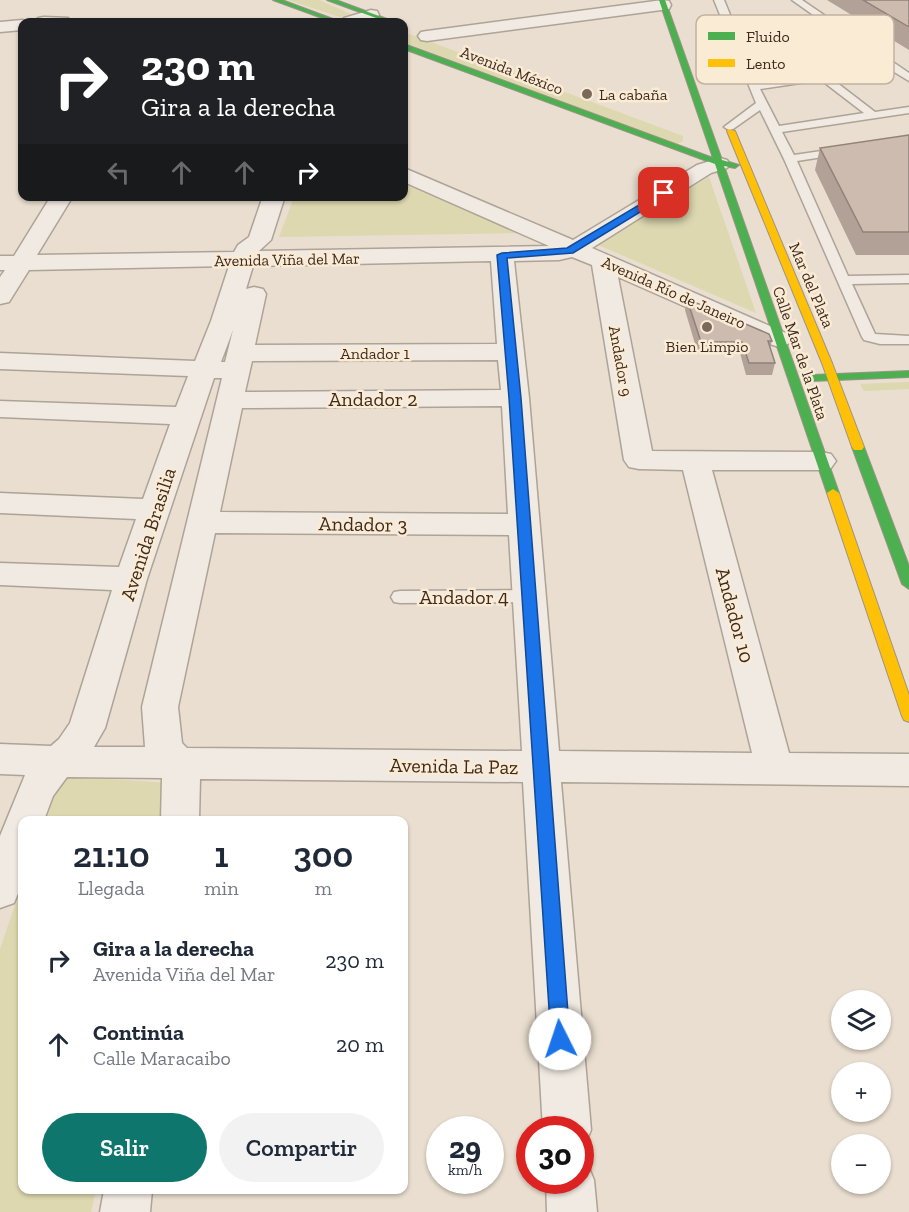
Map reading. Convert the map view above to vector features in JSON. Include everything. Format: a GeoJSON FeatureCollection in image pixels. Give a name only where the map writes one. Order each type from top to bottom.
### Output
{"type":"FeatureCollection","features":[{"type":"Feature","properties":{"kind":"main road"},"geometry":{"type":"LineString","coordinates":[[276,0],[327,18]]}},
{"type":"Feature","properties":{"kind":"main road"},"geometry":{"type":"LineString","coordinates":[[330,0],[380,18]]}},
{"type":"Feature","properties":{"kind":"main road","name":"Calle Mar de la Plata"},"geometry":{"type":"LineString","coordinates":[[662,2],[720,164],[909,716]]}},
{"type":"Feature","properties":{"kind":"main road","name":"Avenida México"},"geometry":{"type":"LineString","coordinates":[[419,33],[460,48]]}},
{"type":"Feature","properties":{"kind":"main road","name":"Avenida México"},"geometry":{"type":"LineString","coordinates":[[408,48],[720,164],[745,166]]}},
{"type":"Feature","properties":{"kind":"main road","name":"Mar del Plata"},"geometry":{"type":"LineString","coordinates":[[728,122],[832,378],[834,394],[909,584]]}},
{"type":"Feature","properties":{"kind":"main road"},"geometry":{"type":"LineString","coordinates":[[689,133],[737,148]]}},
{"type":"Feature","properties":{"kind":"main road"},"geometry":{"type":"LineString","coordinates":[[793,379],[909,374]]}},
{"type":"Feature","properties":{"kind":"main road"},"geometry":{"type":"LineString","coordinates":[[798,396],[834,394]]}},
{"type":"Feature","properties":{"kind":"street"},"geometry":{"type":"LineString","coordinates":[[419,33],[662,2]]}},
{"type":"Feature","properties":{"kind":"street"},"geometry":{"type":"LineString","coordinates":[[362,18],[371,15]]}},
{"type":"Feature","properties":{"kind":"street"},"geometry":{"type":"LineString","coordinates":[[573,244],[704,169],[720,164]]}},
{"type":"Feature","properties":{"kind":"street","name":"Avenida Río de Janeiro"},"geometry":{"type":"LineString","coordinates":[[408,176],[573,244],[603,262],[779,339]]}},
{"type":"Feature","properties":{"kind":"street"},"geometry":{"type":"LineString","coordinates":[[0,297],[12,258],[58,201]]}},
{"type":"Feature","properties":{"kind":"street","name":"Avenida Brasilia"},"geometry":{"type":"LineString","coordinates":[[27,816],[37,789],[57,762],[72,750],[87,728],[132,579],[188,416],[224,321],[256,252],[272,201]]}},
{"type":"Feature","properties":{"kind":"street","name":"Avenida Viña del Mar"},"geometry":{"type":"LineString","coordinates":[[12,258],[573,244]]}},
{"type":"Feature","properties":{"kind":"street","name":"Avenida Viña del Mar"},"geometry":{"type":"LineString","coordinates":[[256,252],[502,255],[559,253],[573,244]]}},
{"type":"Feature","properties":{"kind":"street","name":"Avenida Brasilia"},"geometry":{"type":"LineString","coordinates":[[180,816],[182,788],[179,763],[164,749],[160,706],[230,400],[256,252]]}},
{"type":"Feature","properties":{"kind":"street"},"geometry":{"type":"LineString","coordinates":[[502,255],[515,398],[566,1116]]}},
{"type":"Feature","properties":{"kind":"street","name":"Andador 9"},"geometry":{"type":"LineString","coordinates":[[603,262],[639,460],[695,460]]}},
{"type":"Feature","properties":{"kind":"street","name":"Andador 1"},"geometry":{"type":"LineString","coordinates":[[0,361],[205,369],[238,362],[511,352]]}},
{"type":"Feature","properties":{"kind":"street","name":"Andador 2"},"geometry":{"type":"LineString","coordinates":[[230,400],[515,398]]}},
{"type":"Feature","properties":{"kind":"street"},"geometry":{"type":"LineString","coordinates":[[0,409],[188,416]]}},
{"type":"Feature","properties":{"kind":"street"},"geometry":{"type":"LineString","coordinates":[[695,460],[821,461]]}},
{"type":"Feature","properties":{"kind":"street","name":"Andador 10"},"geometry":{"type":"LineString","coordinates":[[695,460],[775,769]]}},
{"type":"Feature","properties":{"kind":"street"},"geometry":{"type":"LineString","coordinates":[[0,503],[155,510]]}},
{"type":"Feature","properties":{"kind":"street","name":"Andador 3"},"geometry":{"type":"LineString","coordinates":[[203,522],[524,525]]}},
{"type":"Feature","properties":{"kind":"street"},"geometry":{"type":"LineString","coordinates":[[0,574],[132,579]]}},
{"type":"Feature","properties":{"kind":"street","name":"Avenida La Paz"},"geometry":{"type":"LineString","coordinates":[[0,759],[57,762],[909,770]]}},
{"type":"Feature","properties":{"kind":"street"},"geometry":{"type":"LineString","coordinates":[[0,890],[18,840]]}},
{"type":"Feature","properties":{"kind":"street"},"geometry":{"type":"LineString","coordinates":[[125,1212],[127,1194]]}},
{"type":"Feature","properties":{"kind":"street"},"geometry":{"type":"LineString","coordinates":[[571,1194],[572,1212]]}},
{"type":"Feature","properties":{"kind":"lane"},"geometry":{"type":"LineString","coordinates":[[719,0],[725,15]]}},
{"type":"Feature","properties":{"kind":"lane"},"geometry":{"type":"LineString","coordinates":[[796,0],[818,15]]}},
{"type":"Feature","properties":{"kind":"lane"},"geometry":{"type":"LineString","coordinates":[[894,68],[909,78]]}},
{"type":"Feature","properties":{"kind":"lane"},"geometry":{"type":"LineString","coordinates":[[754,84],[790,159],[869,337],[880,340],[909,340]]}},
{"type":"Feature","properties":{"kind":"lane"},"geometry":{"type":"LineString","coordinates":[[728,122],[758,95],[798,84]]}},
{"type":"Feature","properties":{"kind":"lane"},"geometry":{"type":"LineString","coordinates":[[832,84],[874,116]]}},
{"type":"Feature","properties":{"kind":"lane"},"geometry":{"type":"LineString","coordinates":[[775,130],[909,110]]}},
{"type":"Feature","properties":{"kind":"lane"},"geometry":{"type":"LineString","coordinates":[[790,159],[855,148]]}},
{"type":"Feature","properties":{"kind":"lane"},"geometry":{"type":"LineString","coordinates":[[844,280],[909,279]]}},
{"type":"Feature","properties":{"kind":"lane","name":"Andador 4"},"geometry":{"type":"LineString","coordinates":[[400,597],[529,596]]}},
{"type":"Feature","properties":{"kind":"shaded area"},"geometry":{"type":"Polygon","coordinates":[[[288,0],[319,0],[351,14],[340,17],[288,0]]]}},
{"type":"Feature","properties":{"kind":"shaded area"},"geometry":{"type":"Polygon","coordinates":[[[408,33],[683,136],[683,141],[677,144],[664,142],[408,44],[408,33]]]}},
{"type":"Feature","properties":{"kind":"shaded area"},"geometry":{"type":"Polygon","coordinates":[[[709,177],[756,313],[596,244],[709,177]]]}},
{"type":"Feature","properties":{"kind":"shaded area"},"geometry":{"type":"Polygon","coordinates":[[[408,180],[522,233],[279,237],[292,201],[408,201],[408,180]]]}},
{"type":"Feature","properties":{"kind":"shaded area"},"geometry":{"type":"Polygon","coordinates":[[[909,382],[909,389],[864,391],[860,384],[909,382]]]}},
{"type":"Feature","properties":{"kind":"shaded area"},"geometry":{"type":"Polygon","coordinates":[[[60,776],[171,783],[165,816],[46,816],[60,776]]]}},
{"type":"Feature","properties":{"kind":"shaded area"},"geometry":{"type":"Polygon","coordinates":[[[18,896],[18,1194],[95,1194],[91,1212],[0,1212],[0,949],[18,896]]]}},
{"type":"Feature","properties":{"kind":"building"},"geometry":{"type":"Polygon","coordinates":[[[863,0],[909,0],[909,27],[894,18],[894,15],[889,15],[863,0]]]}},
{"type":"Feature","properties":{"kind":"building"},"geometry":{"type":"Polygon","coordinates":[[[909,135],[909,232],[863,232],[820,148],[909,135]]]}},
{"type":"Feature","properties":{"kind":"building"},"geometry":{"type":"Polygon","coordinates":[[[687,299],[769,334],[772,341],[768,341],[775,363],[749,363],[742,342],[701,342],[687,299]]]}},
{"type":"Feature","properties":{"kind":"traffic: fast"},"geometry":{"type":"LineString","coordinates":[[276,0],[327,18]]}},
{"type":"Feature","properties":{"kind":"traffic: fast"},"geometry":{"type":"LineString","coordinates":[[330,0],[381,18]]}},
{"type":"Feature","properties":{"kind":"traffic: fast"},"geometry":{"type":"LineString","coordinates":[[662,0],[833,493]]}},
{"type":"Feature","properties":{"kind":"traffic: fast"},"geometry":{"type":"LineString","coordinates":[[408,48],[707,160],[735,165]]}},
{"type":"Feature","properties":{"kind":"traffic: fast"},"geometry":{"type":"LineString","coordinates":[[812,378],[909,374]]}},
{"type":"Feature","properties":{"kind":"traffic: fast"},"geometry":{"type":"LineString","coordinates":[[858,447],[909,584]]}},
{"type":"Feature","properties":{"kind":"traffic: slow"},"geometry":{"type":"LineString","coordinates":[[731,131],[827,363],[858,447]]}},
{"type":"Feature","properties":{"kind":"traffic: slow"},"geometry":{"type":"LineString","coordinates":[[833,493],[909,716]]}},
{"type":"Feature","properties":{"kind":"place","name":"La cabaña"},"geometry":{"type":"Point","coordinates":[587,94]}},
{"type":"Feature","properties":{"kind":"place","name":"Bien Limpio"},"geometry":{"type":"Point","coordinates":[707,327]}},
{"type":"Feature","properties":{"kind":"route"},"geometry":{"type":"LineString","coordinates":[[560,1039],[515,398],[502,255],[569,251],[664,193]]}}]}
